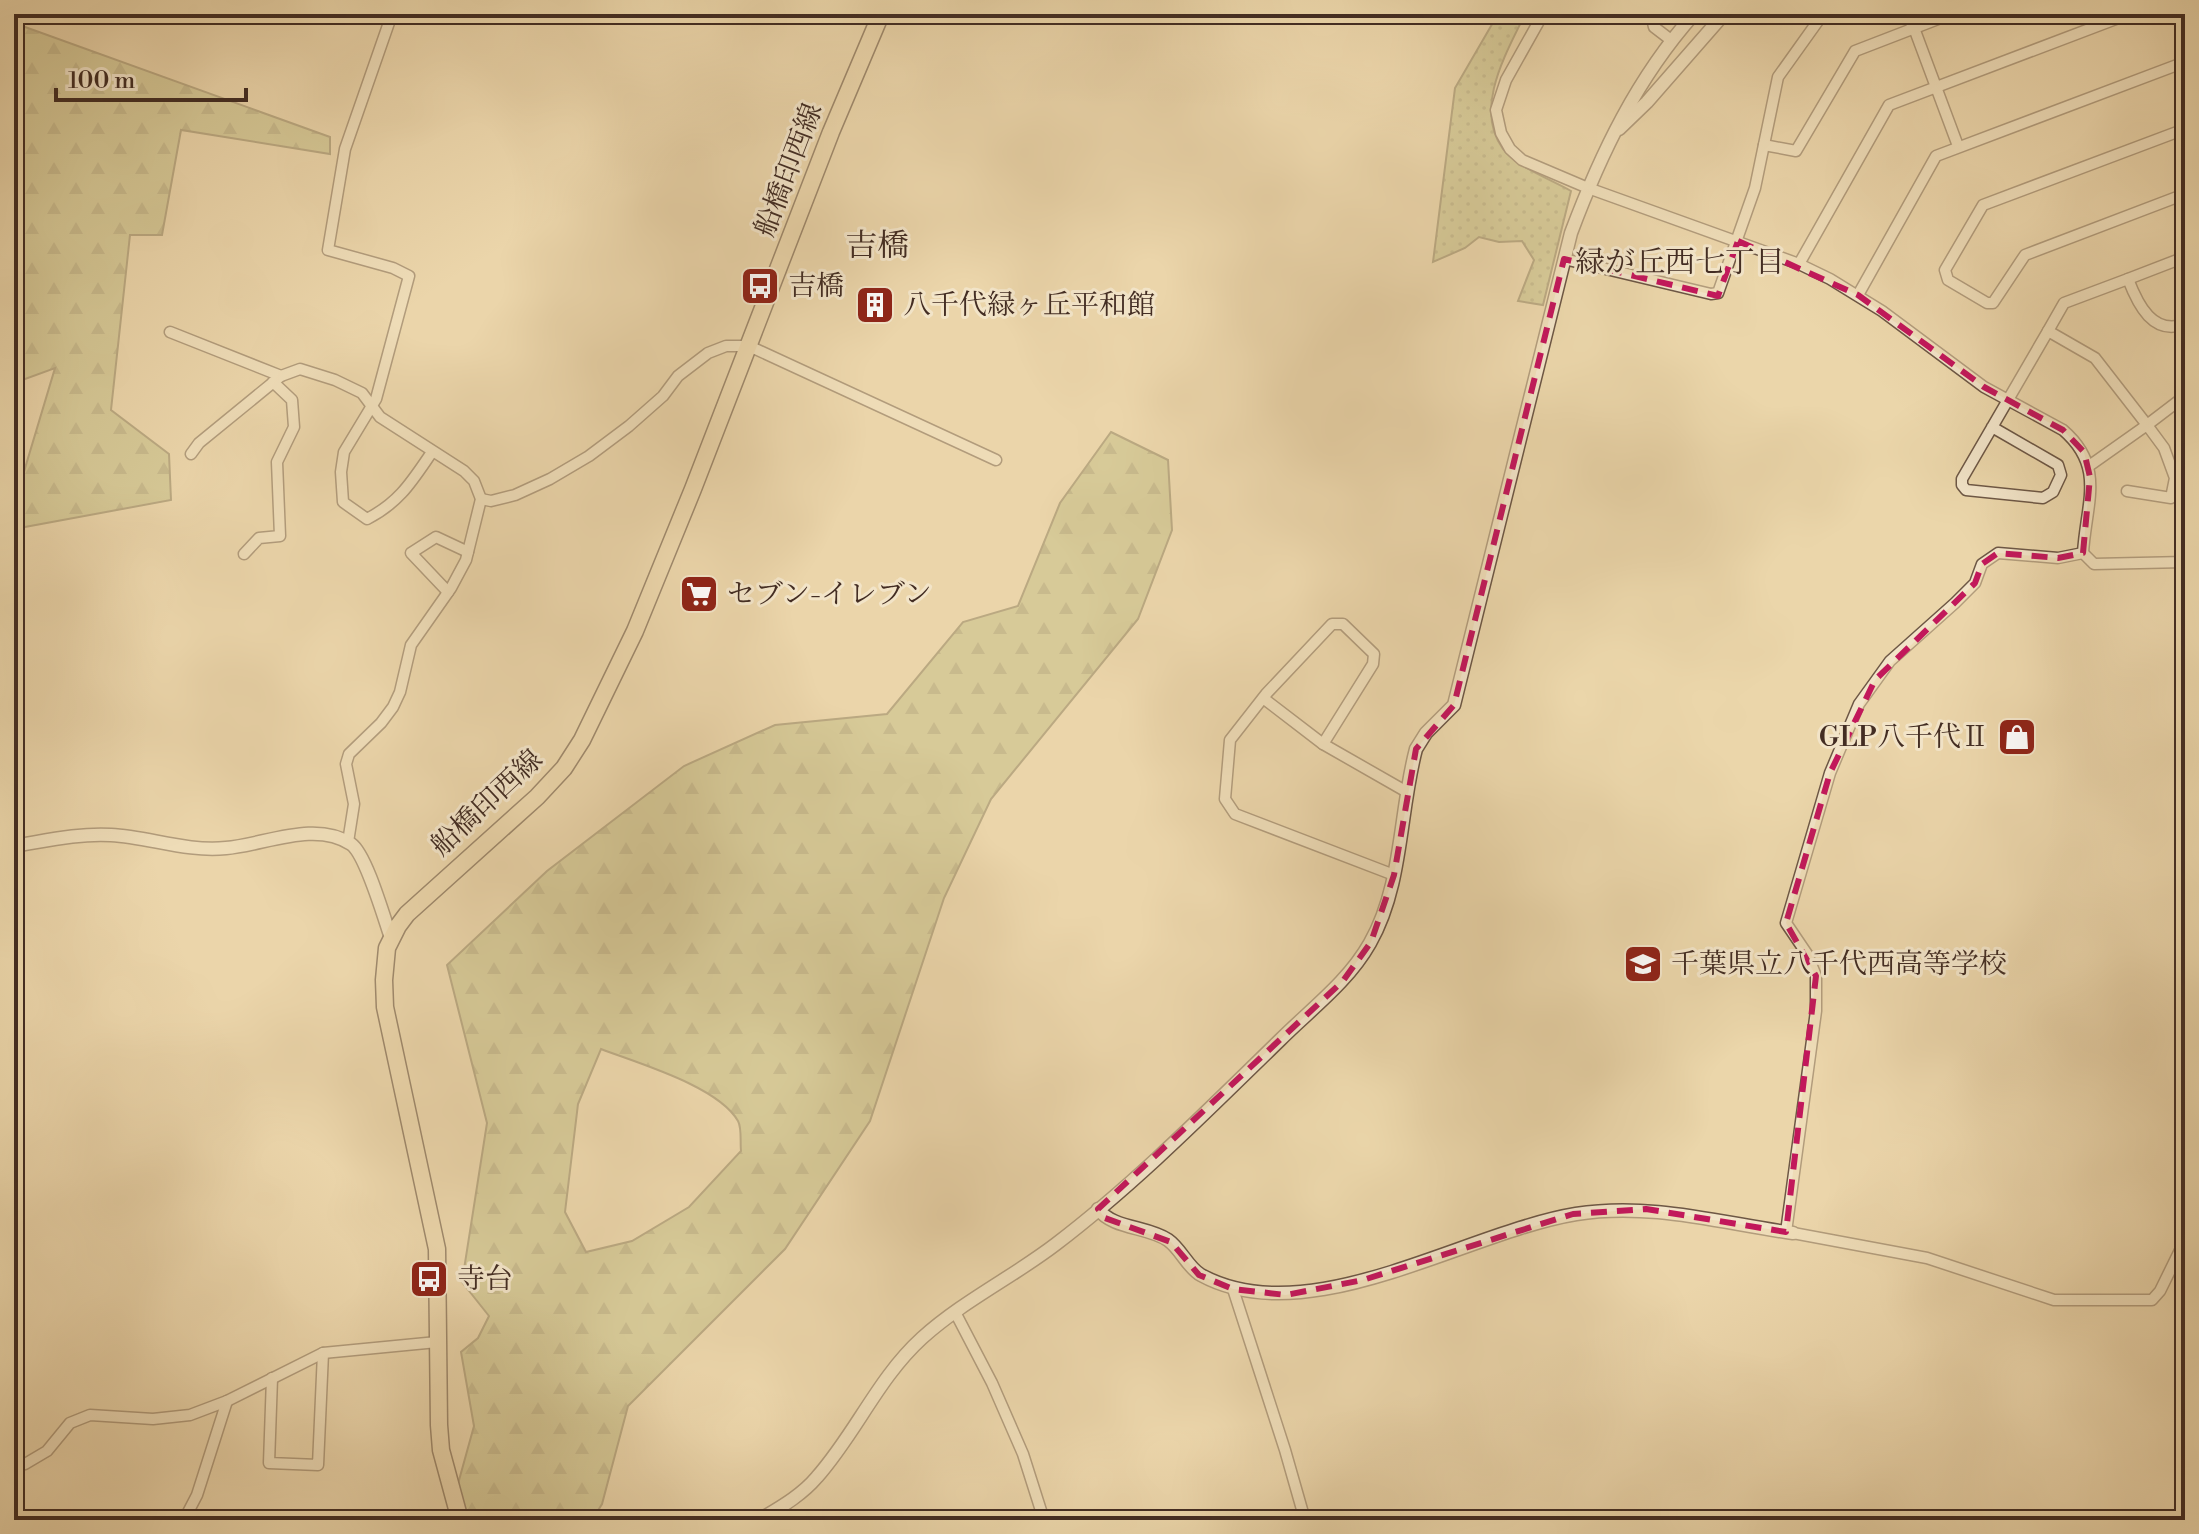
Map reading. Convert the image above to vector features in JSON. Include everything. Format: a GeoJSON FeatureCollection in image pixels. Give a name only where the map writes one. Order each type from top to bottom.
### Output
{"type":"FeatureCollection","features":[{"type":"Feature","properties":{"kind":"main road","name":"船橋印西線"},"geometry":{"type":"LineString","coordinates":[[460,1520],[441,1450],[438,1276],[432,1221],[385,1007],[387,948],[407,914],[537,797],[564,768],[582,740],[641,617],[831,132],[881,14]]}},
{"type":"Feature","properties":{"kind":"street"},"geometry":{"type":"LineString","coordinates":[[392,14],[345,149],[328,250],[393,268],[409,276],[373,406],[344,452],[341,472],[343,502],[367,519],[384,510],[403,495],[432,452]]}},
{"type":"Feature","properties":{"kind":"street"},"geometry":{"type":"LineString","coordinates":[[1543,14],[1500,95],[1496,110],[1501,133],[1510,149],[1522,160],[1588,188],[1799,264],[1858,295],[1984,387],[2063,430],[2084,452],[2089,466],[2090,487],[2083,553]]}},
{"type":"Feature","properties":{"kind":"street"},"geometry":{"type":"LineString","coordinates":[[1651,14],[1654,27],[1671,40]]}},
{"type":"Feature","properties":{"kind":"street"},"geometry":{"type":"LineString","coordinates":[[759,1520],[793,1499],[817,1478],[902,1356],[955,1312],[1021,1270],[1181,1137],[1343,981],[1371,942],[1385,910],[1394,875],[1416,749],[1426,733],[1454,705],[1571,233],[1611,137],[1635,92],[1671,40],[1694,14]]}},
{"type":"Feature","properties":{"kind":"street"},"geometry":{"type":"LineString","coordinates":[[1611,137],[1647,102],[1724,14]]}},
{"type":"Feature","properties":{"kind":"street"},"geometry":{"type":"LineString","coordinates":[[1564,259],[1711,294],[1718,293],[1755,188],[1778,77],[1823,14]]}},
{"type":"Feature","properties":{"kind":"street"},"geometry":{"type":"LineString","coordinates":[[1906,14],[1958,146]]}},
{"type":"Feature","properties":{"kind":"street"},"geometry":{"type":"LineString","coordinates":[[1764,145],[1796,151],[1855,51],[1951,14]]}},
{"type":"Feature","properties":{"kind":"street"},"geometry":{"type":"LineString","coordinates":[[1799,264],[1889,105],[2129,14]]}},
{"type":"Feature","properties":{"kind":"street"},"geometry":{"type":"LineString","coordinates":[[1858,295],[1936,156],[2185,62]]}},
{"type":"Feature","properties":{"kind":"street"},"geometry":{"type":"LineString","coordinates":[[2185,129],[1983,205],[1945,275],[1948,280],[1987,303],[1993,303],[2025,255],[2185,194]]}},
{"type":"Feature","properties":{"kind":"street"},"geometry":{"type":"LineString","coordinates":[[1992,427],[2058,465],[2061,475],[2053,492],[2043,498],[1966,490],[1962,479],[2007,400],[2064,303],[2185,257]]}},
{"type":"Feature","properties":{"kind":"street"},"geometry":{"type":"LineString","coordinates":[[2128,279],[2138,305],[2163,327],[2171,329],[2185,324]]}},
{"type":"Feature","properties":{"kind":"street"},"geometry":{"type":"LineString","coordinates":[[2048,331],[2095,358],[2164,448],[2175,478],[2171,498],[2127,491]]}},
{"type":"Feature","properties":{"kind":"street"},"geometry":{"type":"LineString","coordinates":[[170,332],[277,379],[292,400],[294,427],[277,462],[280,536],[259,538],[244,554]]}},
{"type":"Feature","properties":{"kind":"street"},"geometry":{"type":"LineString","coordinates":[[481,499],[491,501],[515,495],[589,456],[663,396],[678,376],[708,353],[726,346],[749,346],[996,460]]}},
{"type":"Feature","properties":{"kind":"street"},"geometry":{"type":"LineString","coordinates":[[191,454],[199,443],[277,379],[300,369],[362,393],[380,417],[464,471],[474,481],[481,499],[468,552],[448,592],[411,645],[400,692],[393,707],[349,754],[346,764],[354,804],[348,842]]}},
{"type":"Feature","properties":{"kind":"street"},"geometry":{"type":"LineString","coordinates":[[2089,466],[2185,396]]}},
{"type":"Feature","properties":{"kind":"street"},"geometry":{"type":"LineString","coordinates":[[448,592],[411,553],[436,537],[468,552]]}},
{"type":"Feature","properties":{"kind":"street"},"geometry":{"type":"LineString","coordinates":[[1790,1233],[1816,1011],[1816,976],[1807,954],[1786,923],[1830,773],[1859,704],[1890,661],[1975,583],[1982,564],[1998,553],[2058,558],[2083,553]]}},
{"type":"Feature","properties":{"kind":"street"},"geometry":{"type":"LineString","coordinates":[[2083,553],[2094,564],[2185,562]]}},
{"type":"Feature","properties":{"kind":"street"},"geometry":{"type":"LineString","coordinates":[[1323,744],[1373,664],[1374,654],[1343,624],[1332,624],[1263,698],[1230,740],[1225,799],[1235,814],[1394,875]]}},
{"type":"Feature","properties":{"kind":"street"},"geometry":{"type":"LineString","coordinates":[[1263,698],[1323,744],[1407,792]]}},
{"type":"Feature","properties":{"kind":"street"},"geometry":{"type":"LineString","coordinates":[[14,846],[111,835],[183,847],[225,848],[296,835],[322,835],[348,842],[364,860],[391,938]]}},
{"type":"Feature","properties":{"kind":"street"},"geometry":{"type":"LineString","coordinates":[[1098,1209],[1105,1218],[1158,1234],[1171,1242],[1199,1275],[1233,1289],[1286,1295],[1363,1280],[1573,1214],[1619,1208],[1646,1209],[1927,1258],[2054,1300],[2152,1300],[2160,1291],[2185,1240]]}},
{"type":"Feature","properties":{"kind":"street"},"geometry":{"type":"LineString","coordinates":[[1233,1289],[1305,1520]]}},
{"type":"Feature","properties":{"kind":"street"},"geometry":{"type":"LineString","coordinates":[[955,1312],[992,1383],[1023,1454],[1044,1520]]}},
{"type":"Feature","properties":{"kind":"street"},"geometry":{"type":"LineString","coordinates":[[14,1467],[47,1451],[70,1423],[90,1415],[153,1419],[190,1415],[227,1401],[323,1353],[437,1342]]}},
{"type":"Feature","properties":{"kind":"street"},"geometry":{"type":"LineString","coordinates":[[272,1378],[269,1463],[318,1465],[323,1353]]}},
{"type":"Feature","properties":{"kind":"street"},"geometry":{"type":"LineString","coordinates":[[184,1520],[197,1495],[227,1401]]}},
{"type":"Feature","properties":{"kind":"highlighted area"},"geometry":{"type":"Polygon","coordinates":[[[1738,241],[1858,295],[1984,387],[2063,430],[2084,452],[2090,477],[2083,553],[2058,558],[1998,553],[1982,564],[1975,583],[1875,680],[1830,773],[1786,923],[1816,976],[1786,1232],[1646,1209],[1573,1214],[1363,1280],[1286,1295],[1233,1289],[1199,1275],[1171,1242],[1105,1218],[1098,1209],[1343,981],[1371,942],[1394,875],[1416,749],[1454,705],[1564,259],[1718,296],[1738,241]]]}},
{"type":"Feature","properties":{"kind":"green space"},"geometry":{"type":"Polygon","coordinates":[[[1498,14],[1525,14],[1496,80],[1491,116],[1495,133],[1503,149],[1516,161],[1571,191],[1543,305],[1518,301],[1534,260],[1522,241],[1499,242],[1479,237],[1465,248],[1433,262],[1455,88],[1498,14]]]}},
{"type":"Feature","properties":{"kind":"green space"},"geometry":{"type":"Polygon","coordinates":[[[14,23],[330,137],[330,154],[181,130],[162,235],[130,235],[111,410],[169,454],[171,500],[14,529],[14,505],[55,368],[14,383],[14,23]]]}},
{"type":"Feature","properties":{"kind":"green space"},"geometry":{"type":"Polygon","coordinates":[[[1111,432],[1168,460],[1172,530],[1138,619],[991,799],[944,898],[870,1121],[785,1249],[628,1406],[602,1504],[592,1520],[448,1520],[474,1426],[461,1352],[478,1338],[489,1316],[462,1282],[487,1123],[447,965],[547,871],[684,766],[775,725],[887,714],[963,622],[1018,606],[1060,503],[1111,432]],[[601,1049],[578,1104],[565,1212],[586,1252],[632,1241],[689,1207],[741,1151],[738,1121],[728,1108],[713,1097],[676,1077],[601,1049]]]}},
{"type":"Feature","properties":{"kind":"place","name":"吉橋"},"geometry":{"type":"Point","coordinates":[760,286]}},
{"type":"Feature","properties":{"kind":"place","name":"八千代緑ヶ丘平和館"},"geometry":{"type":"Point","coordinates":[875,305]}},
{"type":"Feature","properties":{"kind":"place","name":"セブン-イレブン"},"geometry":{"type":"Point","coordinates":[699,594]}},
{"type":"Feature","properties":{"kind":"place","name":"GLP八千代Ⅱ"},"geometry":{"type":"Point","coordinates":[2017,737]}},
{"type":"Feature","properties":{"kind":"place","name":"千葉県立八千代西高等学校"},"geometry":{"type":"Point","coordinates":[1643,964]}},
{"type":"Feature","properties":{"kind":"place","name":"寺台"},"geometry":{"type":"Point","coordinates":[429,1279]}},
{"type":"Feature","properties":{"kind":"district","name":"吉橋"},"geometry":{"type":"Point","coordinates":[877,246]}},
{"type":"Feature","properties":{"kind":"district","name":"緑が丘西七丁目"},"geometry":{"type":"Point","coordinates":[1680,263]}}]}
